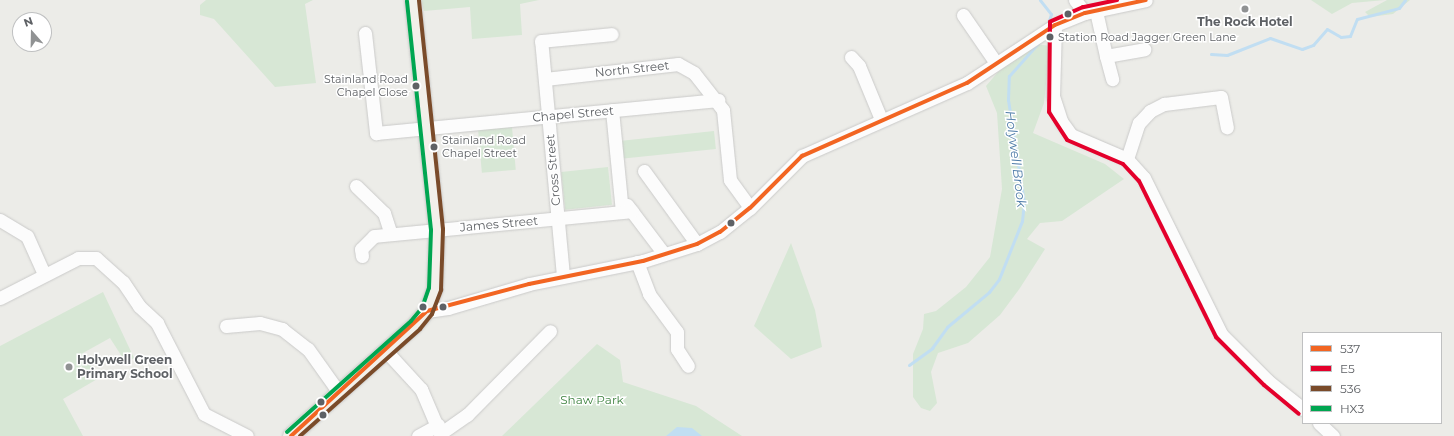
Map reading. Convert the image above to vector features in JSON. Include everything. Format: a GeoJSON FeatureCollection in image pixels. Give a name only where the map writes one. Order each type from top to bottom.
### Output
{"type":"FeatureCollection","features":[{"type":"Feature","properties":{"kind":"main road"},"geometry":{"type":"LineString","coordinates":[[292,436],[340,394],[427,311],[435,288],[437,230],[428,127],[413,0]]}},
{"type":"Feature","properties":{"kind":"street"},"geometry":{"type":"LineString","coordinates":[[1075,0],[1090,12],[1106,56],[1112,79]]}},
{"type":"Feature","properties":{"kind":"street"},"geometry":{"type":"LineString","coordinates":[[427,311],[448,308],[563,276],[636,262],[697,244],[720,232],[750,208],[802,156],[828,142],[944,94],[996,63],[1036,35],[1054,25],[1090,12],[1146,0]]}},
{"type":"Feature","properties":{"kind":"street"},"geometry":{"type":"LineString","coordinates":[[963,15],[996,63]]}},
{"type":"Feature","properties":{"kind":"street"},"geometry":{"type":"LineString","coordinates":[[1054,25],[1053,96],[1061,121],[1071,135],[1127,159],[1144,178],[1221,334],[1268,381],[1302,408]]}},
{"type":"Feature","properties":{"kind":"street","name":"Chapel Street"},"geometry":{"type":"LineString","coordinates":[[365,33],[376,133],[612,110],[721,105]]}},
{"type":"Feature","properties":{"kind":"street","name":"Cross Street"},"geometry":{"type":"LineString","coordinates":[[563,276],[541,41],[612,34]]}},
{"type":"Feature","properties":{"kind":"street"},"geometry":{"type":"LineString","coordinates":[[1106,56],[1144,49]]}},
{"type":"Feature","properties":{"kind":"street"},"geometry":{"type":"LineString","coordinates":[[851,57],[859,66],[881,119]]}},
{"type":"Feature","properties":{"kind":"street","name":"North Street"},"geometry":{"type":"LineString","coordinates":[[545,79],[678,64],[694,73],[721,105]]}},
{"type":"Feature","properties":{"kind":"street"},"geometry":{"type":"LineString","coordinates":[[1127,159],[1139,123],[1150,111],[1164,104],[1221,97],[1227,127]]}},
{"type":"Feature","properties":{"kind":"street"},"geometry":{"type":"LineString","coordinates":[[721,105],[730,180],[750,208]]}},
{"type":"Feature","properties":{"kind":"street"},"geometry":{"type":"LineString","coordinates":[[612,110],[620,195],[627,212],[664,254]]}},
{"type":"Feature","properties":{"kind":"street"},"geometry":{"type":"LineString","coordinates":[[644,171],[697,244]]}},
{"type":"Feature","properties":{"kind":"street"},"geometry":{"type":"LineString","coordinates":[[356,186],[384,213],[391,234]]}},
{"type":"Feature","properties":{"kind":"street","name":"James Street"},"geometry":{"type":"LineString","coordinates":[[362,256],[361,249],[374,236],[627,212]]}},
{"type":"Feature","properties":{"kind":"street"},"geometry":{"type":"LineString","coordinates":[[0,220],[27,236],[44,274]]}},
{"type":"Feature","properties":{"kind":"street"},"geometry":{"type":"LineString","coordinates":[[0,298],[44,274],[78,258],[96,258],[123,282],[138,306],[157,323],[204,414],[247,436]]}},
{"type":"Feature","properties":{"kind":"street"},"geometry":{"type":"LineString","coordinates":[[636,262],[649,294],[677,332],[677,349],[688,366]]}},
{"type":"Feature","properties":{"kind":"street"},"geometry":{"type":"LineString","coordinates":[[226,326],[260,323],[282,329],[308,349],[340,394]]}},
{"type":"Feature","properties":{"kind":"street"},"geometry":{"type":"LineString","coordinates":[[418,436],[440,431],[467,415],[550,331]]}},
{"type":"Feature","properties":{"kind":"street"},"geometry":{"type":"LineString","coordinates":[[386,351],[421,389],[440,431]]}},
{"type":"Feature","properties":{"kind":"street"},"geometry":{"type":"LineString","coordinates":[[1320,424],[1333,436]]}},
{"type":"Feature","properties":{"kind":"green space"},"geometry":{"type":"Polygon","coordinates":[[[206,0],[313,0],[305,4],[316,83],[275,87],[214,19],[200,15],[200,5],[206,0]]]}},
{"type":"Feature","properties":{"kind":"green space"},"geometry":{"type":"Polygon","coordinates":[[[421,0],[539,0],[520,4],[522,35],[472,39],[470,7],[424,11],[421,0]]]}},
{"type":"Feature","properties":{"kind":"green space"},"geometry":{"type":"Polygon","coordinates":[[[1311,0],[1385,0],[1352,3],[1332,14],[1311,0]]]}},
{"type":"Feature","properties":{"kind":"green space"},"geometry":{"type":"Polygon","coordinates":[[[1387,0],[1410,0],[1393,14],[1370,17],[1365,12],[1387,0]]]}},
{"type":"Feature","properties":{"kind":"green space"},"geometry":{"type":"Polygon","coordinates":[[[1036,44],[1050,46],[1044,103],[1033,133],[1105,164],[1124,179],[1062,221],[1040,223],[1027,239],[1045,249],[1020,288],[1000,315],[968,343],[938,353],[931,372],[937,403],[930,411],[921,408],[913,397],[913,354],[923,329],[924,314],[936,311],[966,287],[990,257],[1002,189],[997,113],[986,86],[998,72],[1036,44]]]}},
{"type":"Feature","properties":{"kind":"green space"},"geometry":{"type":"Polygon","coordinates":[[[512,127],[516,170],[482,173],[478,130],[512,127]]]}},
{"type":"Feature","properties":{"kind":"green space"},"geometry":{"type":"Polygon","coordinates":[[[714,131],[716,149],[621,159],[620,141],[714,131]]]}},
{"type":"Feature","properties":{"kind":"green space"},"geometry":{"type":"Polygon","coordinates":[[[608,167],[612,205],[565,210],[561,172],[608,167]]]}},
{"type":"Feature","properties":{"kind":"green space"},"geometry":{"type":"Polygon","coordinates":[[[791,243],[815,310],[822,347],[791,359],[754,326],[791,243]]]}},
{"type":"Feature","properties":{"kind":"green space","name":"Holywell Green Primary School"},"geometry":{"type":"Polygon","coordinates":[[[103,292],[134,358],[126,363],[110,338],[83,353],[99,378],[63,399],[83,436],[0,436],[0,346],[103,292]]]}},
{"type":"Feature","properties":{"kind":"green space","name":"Shaw Park"},"geometry":{"type":"Polygon","coordinates":[[[597,344],[620,360],[623,382],[696,406],[742,436],[502,436],[597,344]]]}},
{"type":"Feature","properties":{"kind":"water"},"geometry":{"type":"Polygon","coordinates":[[[677,427],[692,428],[702,436],[666,436],[677,427]]]}},
{"type":"Feature","properties":{"kind":"waterway","name":"Holywell Brook"},"geometry":{"type":"LineString","coordinates":[[1040,0],[1051,14],[1047,26]]}},
{"type":"Feature","properties":{"kind":"waterway"},"geometry":{"type":"LineString","coordinates":[[1211,54],[1227,55],[1270,38],[1302,49],[1313,45],[1327,29],[1341,37],[1350,36],[1357,19],[1399,8],[1405,0]]}},
{"type":"Feature","properties":{"kind":"waterway","name":"Holywell Brook"},"geometry":{"type":"LineString","coordinates":[[909,365],[932,348],[947,327],[989,292],[999,279],[1022,221],[1024,203],[1008,100],[1009,76],[1041,40]]}},
{"type":"Feature","properties":{"kind":"transit line","name":"536"},"geometry":{"type":"LineString","coordinates":[[300,436],[420,329],[432,314],[441,290],[443,229],[419,0]]}},
{"type":"Feature","properties":{"kind":"transit line","name":"E5"},"geometry":{"type":"LineString","coordinates":[[1117,0],[1083,7],[1050,22],[1049,112],[1067,140],[1123,164],[1139,181],[1216,337],[1264,385],[1299,414]]}},
{"type":"Feature","properties":{"kind":"transit line","name":"537"},"geometry":{"type":"LineString","coordinates":[[291,436],[427,311],[529,284],[643,261],[697,244],[720,232],[750,208],[802,156],[967,83],[1055,25],[1085,13],[1146,0]]}},
{"type":"Feature","properties":{"kind":"transit line","name":"HX3"},"geometry":{"type":"LineString","coordinates":[[287,432],[411,321],[422,308],[429,288],[431,230],[407,1]]}},
{"type":"Feature","properties":{"kind":"place","name":"The Rock Hotel"},"geometry":{"type":"Point","coordinates":[1245,9]}},
{"type":"Feature","properties":{"kind":"place","name":"Station Road Jagger Green Lane"},"geometry":{"type":"Point","coordinates":[1050,37]}},
{"type":"Feature","properties":{"kind":"place","name":"Stainland Road Chapel Close"},"geometry":{"type":"Point","coordinates":[416,86]}},
{"type":"Feature","properties":{"kind":"place","name":"Stainland Road Chapel Street"},"geometry":{"type":"Point","coordinates":[434,147]}},
{"type":"Feature","properties":{"kind":"place","name":"Holywell Green Primary School"},"geometry":{"type":"Point","coordinates":[69,367]}}]}
